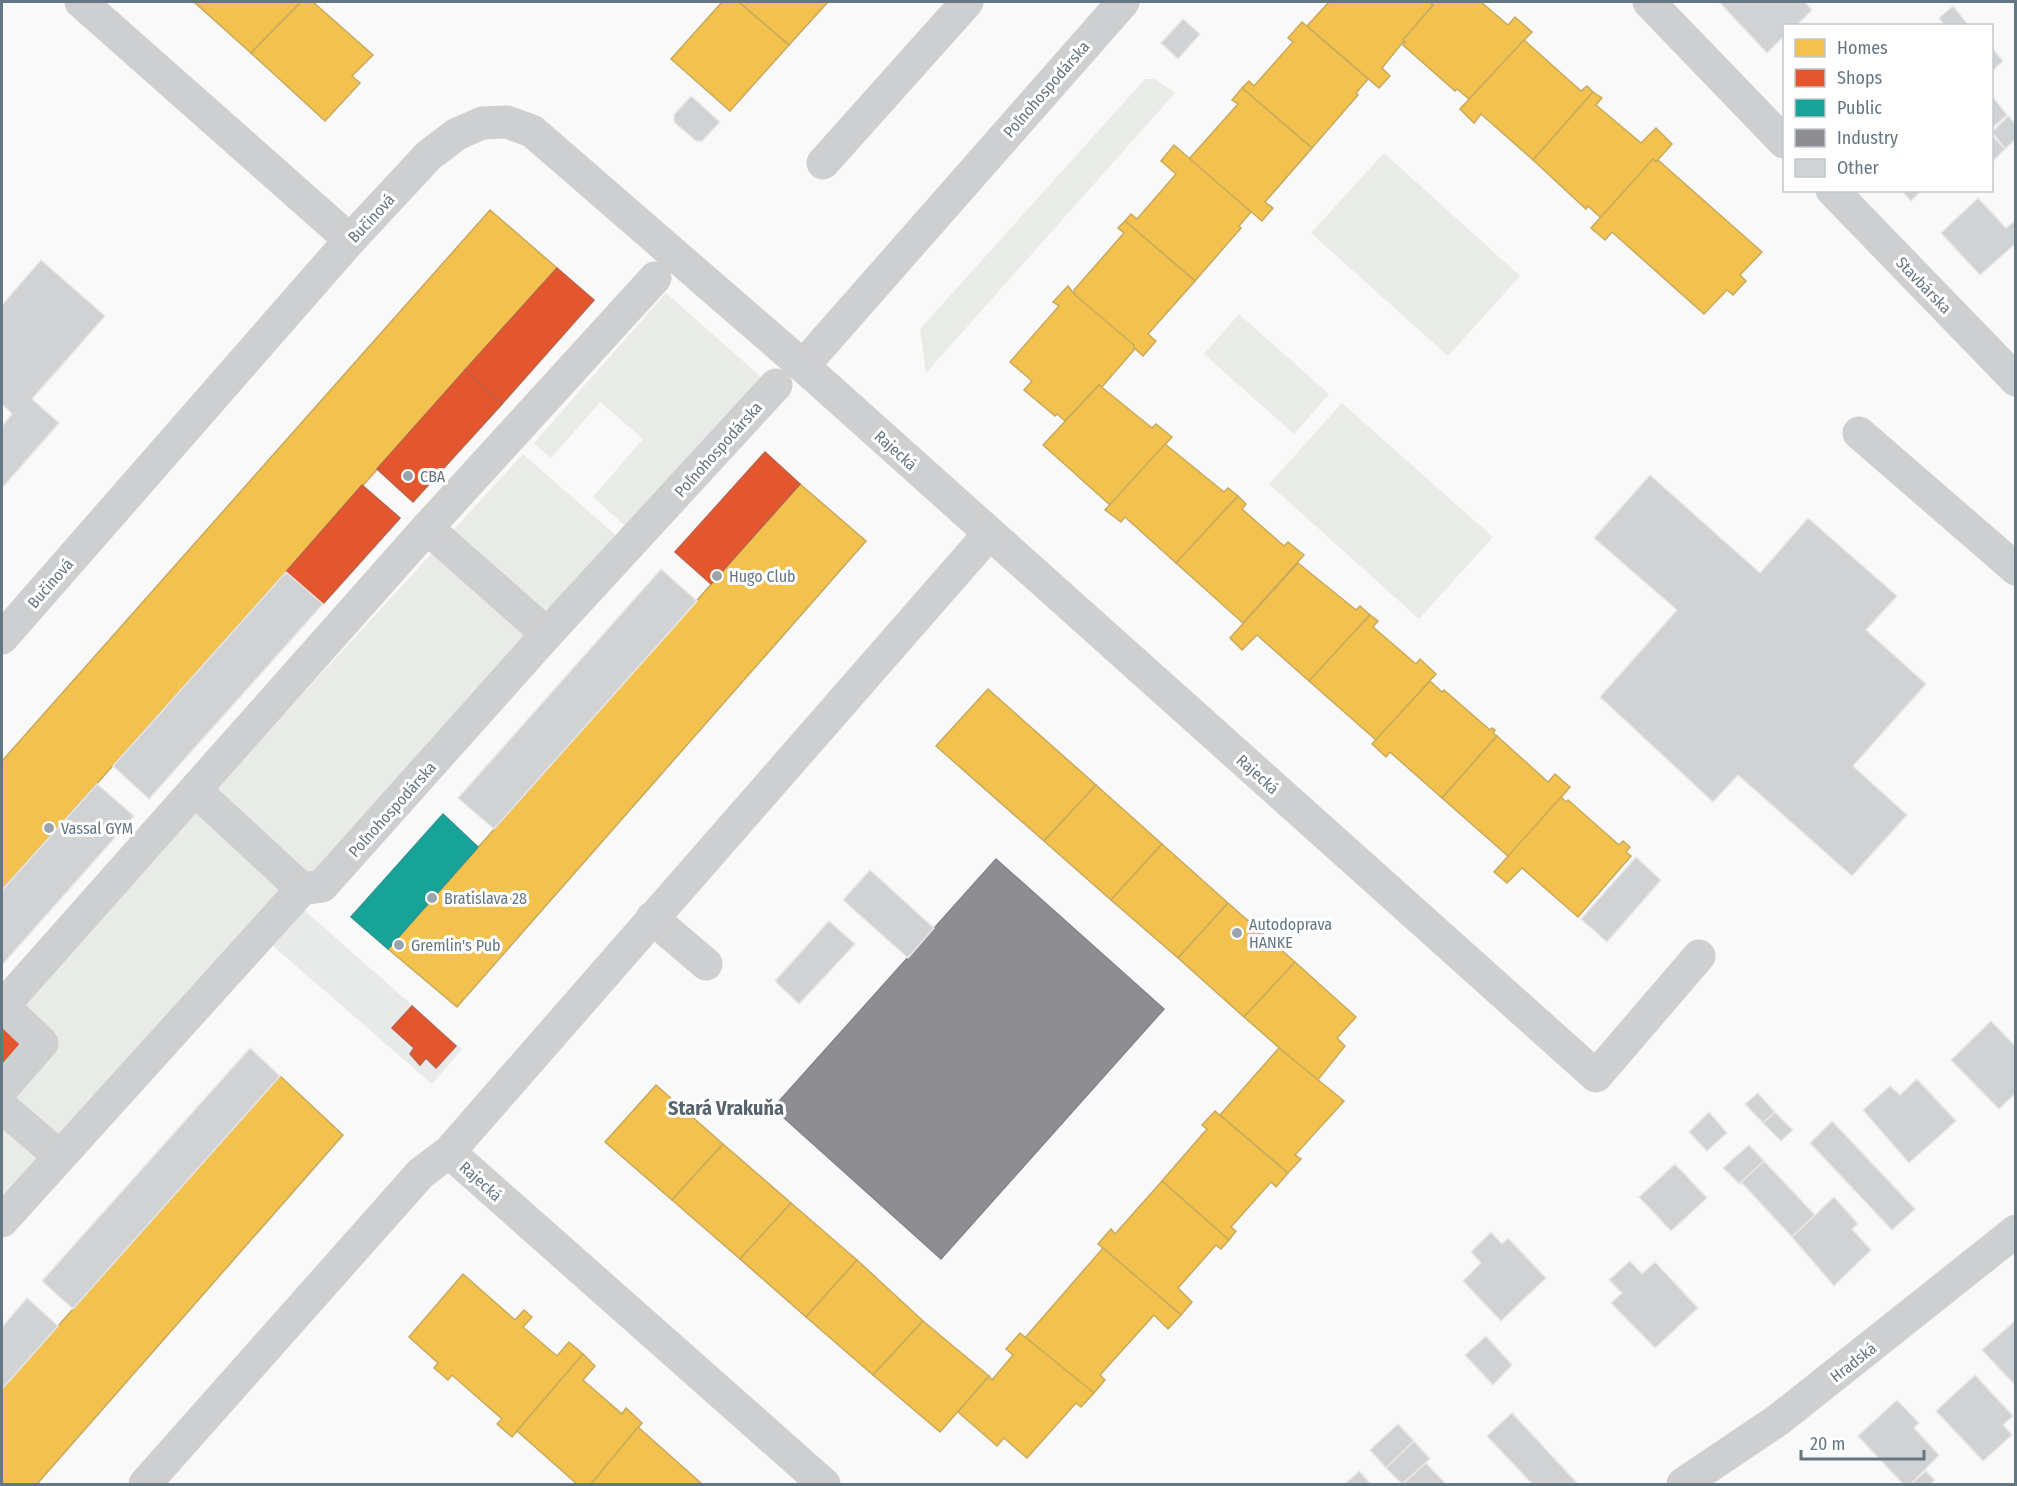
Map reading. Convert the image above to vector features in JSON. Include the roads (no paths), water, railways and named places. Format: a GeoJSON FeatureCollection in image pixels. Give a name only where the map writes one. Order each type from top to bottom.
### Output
{"type":"FeatureCollection","features":[{"type":"Feature","properties":{"kind":"street"},"geometry":{"type":"LineString","coordinates":[[81,2],[350,240]]}},
{"type":"Feature","properties":{"kind":"street"},"geometry":{"type":"LineString","coordinates":[[823,163],[967,2]]}},
{"type":"Feature","properties":{"kind":"street","name":"Poľnohospodárska"},"geometry":{"type":"LineString","coordinates":[[803,366],[1123,2]]}},
{"type":"Feature","properties":{"kind":"street"},"geometry":{"type":"LineString","coordinates":[[1649,2],[1783,140]]}},
{"type":"Feature","properties":{"kind":"street","name":"Bučinová"},"geometry":{"type":"LineString","coordinates":[[2,638],[350,240],[441,144],[482,123],[495,121],[518,124],[532,131],[803,366]]}},
{"type":"Feature","properties":{"kind":"street","name":"Stavbárska"},"geometry":{"type":"LineString","coordinates":[[1834,192],[2016,380]]}},
{"type":"Feature","properties":{"kind":"street"},"geometry":{"type":"LineString","coordinates":[[2,1089],[42,1043],[3,1006],[427,528],[655,278]]}},
{"type":"Feature","properties":{"kind":"street","name":"Rajecká"},"geometry":{"type":"LineString","coordinates":[[803,366],[1596,1076],[1699,956]]}},
{"type":"Feature","properties":{"kind":"street","name":"Poľnohospodárska"},"geometry":{"type":"LineString","coordinates":[[2,1221],[302,889],[322,886],[776,385]]}},
{"type":"Feature","properties":{"kind":"street"},"geometry":{"type":"LineString","coordinates":[[1859,433],[2016,569]]}},
{"type":"Feature","properties":{"kind":"street"},"geometry":{"type":"LineString","coordinates":[[427,528],[548,634]]}},
{"type":"Feature","properties":{"kind":"street"},"geometry":{"type":"LineString","coordinates":[[449,1152],[988,534]]}},
{"type":"Feature","properties":{"kind":"street"},"geometry":{"type":"LineString","coordinates":[[195,790],[302,889]]}},
{"type":"Feature","properties":{"kind":"street"},"geometry":{"type":"LineString","coordinates":[[652,918],[706,964]]}},
{"type":"Feature","properties":{"kind":"street"},"geometry":{"type":"LineString","coordinates":[[2,1107],[59,1156]]}},
{"type":"Feature","properties":{"kind":"street","name":"Rajecká"},"geometry":{"type":"LineString","coordinates":[[145,1485],[421,1173],[449,1152],[824,1485]]}},
{"type":"Feature","properties":{"kind":"street","name":"Hradská"},"geometry":{"type":"LineString","coordinates":[[1683,1485],[1787,1413],[2016,1231]]}},
{"type":"Feature","properties":{"kind":"place","name":"CBA"},"geometry":{"type":"Point","coordinates":[408,476]}},
{"type":"Feature","properties":{"kind":"place","name":"Hugo Club"},"geometry":{"type":"Point","coordinates":[717,576]}},
{"type":"Feature","properties":{"kind":"place","name":"Vassal GYM"},"geometry":{"type":"Point","coordinates":[49,828]}},
{"type":"Feature","properties":{"kind":"place","name":"Bratislava 28"},"geometry":{"type":"Point","coordinates":[432,898]}},
{"type":"Feature","properties":{"kind":"place","name":"Autodoprava HANKE"},"geometry":{"type":"Point","coordinates":[1237,933]}},
{"type":"Feature","properties":{"kind":"place","name":"Gremlin's Pub"},"geometry":{"type":"Point","coordinates":[399,945]}},
{"type":"Feature","properties":{"kind":"district","name":"Stará Vrakuňa"},"geometry":{"type":"Point","coordinates":[726,1108]}}]}
